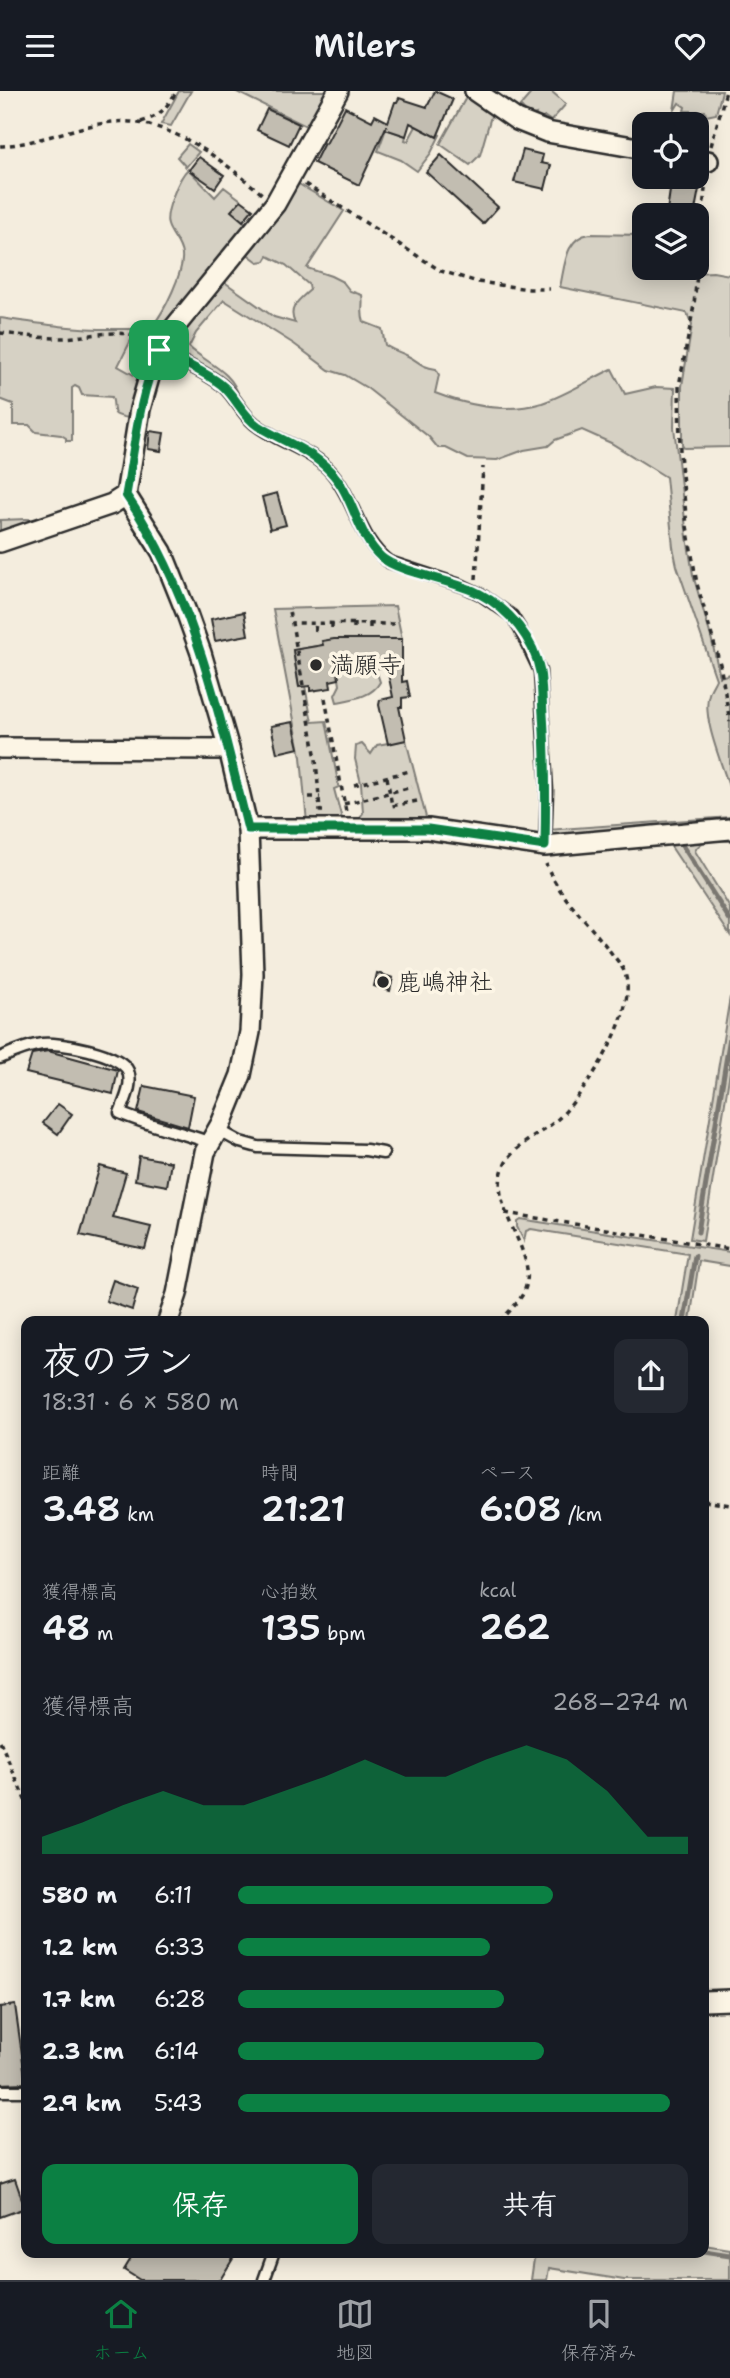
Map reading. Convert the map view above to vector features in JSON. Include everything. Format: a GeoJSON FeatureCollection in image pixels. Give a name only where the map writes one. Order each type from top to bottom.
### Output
{"type":"FeatureCollection","features":[{"type":"Feature","properties":{"kind":"street"},"geometry":{"type":"LineString","coordinates":[[170,1316],[177,1294],[205,1152],[241,1075],[250,1033],[253,974],[248,829],[229,749],[183,602],[162,552],[126,495],[140,409],[148,377],[159,350],[275,204],[338,91]]}},
{"type":"Feature","properties":{"kind":"street"},"geometry":{"type":"LineString","coordinates":[[474,91],[517,120],[547,132],[632,147]]}},
{"type":"Feature","properties":{"kind":"street"},"geometry":{"type":"LineString","coordinates":[[0,542],[112,504],[126,495]]}},
{"type":"Feature","properties":{"kind":"street"},"geometry":{"type":"LineString","coordinates":[[0,748],[229,749]]}},
{"type":"Feature","properties":{"kind":"street"},"geometry":{"type":"LineString","coordinates":[[248,829],[346,814],[545,846],[730,829]]}},
{"type":"Feature","properties":{"kind":"street"},"geometry":{"type":"LineString","coordinates":[[709,2001],[730,2000]]}},
{"type":"Feature","properties":{"kind":"lane"},"geometry":{"type":"LineString","coordinates":[[159,350],[223,386],[255,424],[312,456],[330,470],[340,483],[368,540],[381,557],[396,565],[475,592],[512,617],[529,645],[540,671],[547,791],[545,846]]}},
{"type":"Feature","properties":{"kind":"lane"},"geometry":{"type":"LineString","coordinates":[[0,1058],[17,1050],[44,1044],[81,1047],[125,1066],[129,1075],[129,1090],[120,1113],[140,1122],[258,1147],[366,1150],[383,1153]]}},
{"type":"Feature","properties":{"kind":"lane"},"geometry":{"type":"LineString","coordinates":[[0,2091],[21,2091]]}},
{"type":"Feature","properties":{"kind":"lane"},"geometry":{"type":"LineString","coordinates":[[264,2280],[272,2258]]}},
{"type":"Feature","properties":{"kind":"path"},"geometry":{"type":"LineString","coordinates":[[139,123],[157,117],[177,91]]}},
{"type":"Feature","properties":{"kind":"path"},"geometry":{"type":"LineString","coordinates":[[709,140],[726,91]]}},
{"type":"Feature","properties":{"kind":"path"},"geometry":{"type":"LineString","coordinates":[[0,146],[30,142],[104,123],[139,123],[167,129],[182,137],[275,204]]}},
{"type":"Feature","properties":{"kind":"path"},"geometry":{"type":"LineString","coordinates":[[291,176],[441,271],[478,282],[550,289]]}},
{"type":"Feature","properties":{"kind":"path"},"geometry":{"type":"LineString","coordinates":[[700,189],[694,305],[679,386],[680,453],[687,526],[697,585],[720,664],[730,722]]}},
{"type":"Feature","properties":{"kind":"path"},"geometry":{"type":"LineString","coordinates":[[0,333],[62,338],[107,333],[133,334],[159,350]]}},
{"type":"Feature","properties":{"kind":"path"},"geometry":{"type":"LineString","coordinates":[[475,592],[483,467]]}},
{"type":"Feature","properties":{"kind":"path"},"geometry":{"type":"LineString","coordinates":[[289,613],[316,759],[320,811],[330,811]]}},
{"type":"Feature","properties":{"kind":"path"},"geometry":{"type":"LineString","coordinates":[[315,631],[316,622]]}},
{"type":"Feature","properties":{"kind":"path"},"geometry":{"type":"LineString","coordinates":[[292,623],[394,624]]}},
{"type":"Feature","properties":{"kind":"path"},"geometry":{"type":"LineString","coordinates":[[332,623],[332,633]]}},
{"type":"Feature","properties":{"kind":"path"},"geometry":{"type":"LineString","coordinates":[[354,623],[354,632]]}},
{"type":"Feature","properties":{"kind":"path"},"geometry":{"type":"LineString","coordinates":[[370,623],[370,633]]}},
{"type":"Feature","properties":{"kind":"path"},"geometry":{"type":"LineString","coordinates":[[325,698],[346,814]]}},
{"type":"Feature","properties":{"kind":"path"},"geometry":{"type":"LineString","coordinates":[[355,785],[410,771]]}},
{"type":"Feature","properties":{"kind":"path"},"geometry":{"type":"LineString","coordinates":[[387,777],[392,806],[417,801]]}},
{"type":"Feature","properties":{"kind":"path"},"geometry":{"type":"LineString","coordinates":[[346,814],[391,792],[412,787]]}},
{"type":"Feature","properties":{"kind":"path"},"geometry":{"type":"LineString","coordinates":[[309,797],[320,797]]}},
{"type":"Feature","properties":{"kind":"path"},"geometry":{"type":"LineString","coordinates":[[340,811],[346,814]]}},
{"type":"Feature","properties":{"kind":"path"},"geometry":{"type":"LineString","coordinates":[[504,1316],[521,1297],[527,1278],[525,1258],[505,1213],[500,1188],[501,1173],[506,1161],[520,1147],[550,1127],[577,1098],[617,1033],[627,995],[624,970],[553,882],[546,863],[545,846]]}},
{"type":"Feature","properties":{"kind":"path"},"geometry":{"type":"LineString","coordinates":[[505,1213],[730,1249]]}},
{"type":"Feature","properties":{"kind":"path"},"geometry":{"type":"LineString","coordinates":[[709,1502],[730,1505]]}},
{"type":"Feature","properties":{"kind":"path"},"geometry":{"type":"LineString","coordinates":[[0,1741],[21,1790]]}},
{"type":"Feature","properties":{"kind":"shaded area"},"geometry":{"type":"Polygon","coordinates":[[[179,91],[191,91],[171,126],[161,124],[179,91]]]}},
{"type":"Feature","properties":{"kind":"shaded area"},"geometry":{"type":"Polygon","coordinates":[[[235,91],[324,91],[326,94],[310,128],[235,91]]]}},
{"type":"Feature","properties":{"kind":"shaded area"},"geometry":{"type":"Polygon","coordinates":[[[533,91],[551,91],[566,104],[551,121],[545,117],[534,122],[536,114],[529,116],[520,106],[533,91]]]}},
{"type":"Feature","properties":{"kind":"shaded area"},"geometry":{"type":"Polygon","coordinates":[[[677,91],[722,91],[716,114],[684,111],[685,107],[679,103],[674,111],[677,91]]]}},
{"type":"Feature","properties":{"kind":"shaded area"},"geometry":{"type":"Polygon","coordinates":[[[468,94],[493,109],[480,155],[470,165],[440,144],[468,94]]]}},
{"type":"Feature","properties":{"kind":"shaded area"},"geometry":{"type":"Polygon","coordinates":[[[425,110],[435,132],[440,135],[431,153],[417,171],[401,160],[378,151],[386,129],[406,136],[405,140],[408,141],[425,110]]]}},
{"type":"Feature","properties":{"kind":"shaded area"},"geometry":{"type":"Polygon","coordinates":[[[188,144],[199,152],[186,167],[177,157],[188,144]]]}},
{"type":"Feature","properties":{"kind":"shaded area"},"geometry":{"type":"Polygon","coordinates":[[[188,169],[215,197],[224,187],[241,200],[232,211],[250,227],[159,338],[148,338],[135,332],[118,366],[141,379],[122,477],[122,451],[129,418],[115,414],[112,397],[82,395],[79,388],[72,388],[72,441],[66,441],[61,435],[36,432],[29,425],[13,425],[13,404],[0,399],[0,318],[90,329],[137,329],[153,325],[168,302],[180,271],[181,251],[169,229],[167,219],[173,195],[188,169]]]}},
{"type":"Feature","properties":{"kind":"shaded area"},"geometry":{"type":"Polygon","coordinates":[[[297,183],[344,211],[307,268],[331,276],[343,282],[350,291],[362,295],[364,322],[382,329],[385,345],[436,369],[439,375],[435,393],[461,402],[515,408],[542,403],[560,396],[612,369],[625,394],[656,387],[675,388],[674,427],[693,575],[720,677],[730,674],[730,790],[708,715],[709,694],[716,679],[677,566],[666,477],[611,443],[582,430],[555,440],[548,446],[524,450],[497,460],[468,459],[446,448],[438,448],[429,437],[367,388],[345,375],[329,370],[294,344],[224,300],[196,333],[189,347],[231,380],[239,397],[175,355],[171,349],[184,325],[223,281],[274,317],[295,323],[293,309],[310,290],[309,285],[286,265],[268,256],[265,261],[258,262],[246,253],[297,183]]]}},
{"type":"Feature","properties":{"kind":"shaded area"},"geometry":{"type":"Polygon","coordinates":[[[632,235],[632,280],[709,280],[709,272],[730,275],[730,447],[684,448],[682,445],[682,386],[692,325],[687,313],[560,287],[571,247],[582,236],[632,235]]]}},
{"type":"Feature","properties":{"kind":"shaded area"},"geometry":{"type":"Polygon","coordinates":[[[0,520],[37,520],[0,535],[0,520]]]}},
{"type":"Feature","properties":{"kind":"shaded area"},"geometry":{"type":"Polygon","coordinates":[[[395,606],[402,639],[323,641],[323,645],[293,650],[299,687],[305,686],[312,722],[326,721],[339,787],[334,789],[342,819],[340,823],[307,823],[301,757],[273,609],[395,606]]]}},
{"type":"Feature","properties":{"kind":"shaded area"},"geometry":{"type":"Polygon","coordinates":[[[355,666],[368,673],[377,673],[380,682],[367,694],[337,702],[335,695],[340,685],[337,667],[355,666]]]}},
{"type":"Feature","properties":{"kind":"shaded area"},"geometry":{"type":"Polygon","coordinates":[[[406,740],[428,825],[358,820],[363,813],[361,783],[355,759],[356,746],[362,744],[371,754],[377,745],[406,740]]]}},
{"type":"Feature","properties":{"kind":"shaded area"},"geometry":{"type":"Polygon","coordinates":[[[730,817],[730,826],[555,839],[550,830],[560,829],[730,817]]]}},
{"type":"Feature","properties":{"kind":"shaded area"},"geometry":{"type":"Polygon","coordinates":[[[730,835],[730,841],[705,842],[695,851],[730,908],[730,935],[668,842],[730,835]]]}},
{"type":"Feature","properties":{"kind":"shaded area"},"geometry":{"type":"Polygon","coordinates":[[[730,997],[730,1071],[703,1241],[690,1239],[730,997]]]}},
{"type":"Feature","properties":{"kind":"shaded area"},"geometry":{"type":"Polygon","coordinates":[[[520,1219],[730,1252],[730,1266],[699,1261],[691,1316],[678,1316],[688,1254],[531,1229],[526,1231],[524,1241],[517,1221],[520,1219]]]}},
{"type":"Feature","properties":{"kind":"shaded area"},"geometry":{"type":"Polygon","coordinates":[[[709,2246],[730,2249],[730,2280],[624,2280],[549,2268],[547,2280],[531,2280],[534,2258],[709,2258],[709,2246]]]}},
{"type":"Feature","properties":{"kind":"building"},"geometry":{"type":"Polygon","coordinates":[[[435,91],[453,99],[437,137],[410,123],[406,136],[385,129],[359,185],[314,163],[345,107],[372,121],[375,115],[388,122],[399,98],[427,107],[435,91]]]}},
{"type":"Feature","properties":{"kind":"building"},"geometry":{"type":"Polygon","coordinates":[[[267,109],[299,124],[289,145],[257,130],[267,109]]]}},
{"type":"Feature","properties":{"kind":"building"},"geometry":{"type":"Polygon","coordinates":[[[523,150],[543,155],[541,163],[551,165],[545,189],[514,182],[523,150]]]}},
{"type":"Feature","properties":{"kind":"building"},"geometry":{"type":"Polygon","coordinates":[[[441,155],[498,207],[483,224],[426,172],[441,155]]]}},
{"type":"Feature","properties":{"kind":"building"},"geometry":{"type":"Polygon","coordinates":[[[199,157],[224,175],[215,188],[189,170],[199,157]]]}},
{"type":"Feature","properties":{"kind":"building"},"geometry":{"type":"Polygon","coordinates":[[[670,189],[699,189],[696,203],[668,203],[670,189]]]}},
{"type":"Feature","properties":{"kind":"building"},"geometry":{"type":"Polygon","coordinates":[[[241,200],[253,209],[243,221],[231,211],[241,200]]]}},
{"type":"Feature","properties":{"kind":"building"},"geometry":{"type":"Polygon","coordinates":[[[150,431],[164,433],[161,451],[148,449],[150,431]]]}},
{"type":"Feature","properties":{"kind":"building"},"geometry":{"type":"Polygon","coordinates":[[[277,493],[286,525],[270,529],[262,497],[277,493]]]}},
{"type":"Feature","properties":{"kind":"building"},"geometry":{"type":"Polygon","coordinates":[[[244,612],[248,635],[215,641],[211,619],[244,612]]]}},
{"type":"Feature","properties":{"kind":"building"},"geometry":{"type":"Polygon","coordinates":[[[402,639],[402,682],[407,681],[410,697],[402,698],[402,707],[399,707],[406,740],[388,744],[379,705],[380,700],[393,697],[387,668],[375,668],[375,664],[337,666],[339,679],[330,681],[331,688],[310,691],[310,686],[299,687],[293,650],[323,645],[322,641],[402,639]]]}},
{"type":"Feature","properties":{"kind":"building"},"geometry":{"type":"Polygon","coordinates":[[[293,722],[299,748],[277,753],[271,726],[293,722]]]}},
{"type":"Feature","properties":{"kind":"building","name":"鹿嶋神社"},"geometry":{"type":"Polygon","coordinates":[[[377,973],[393,978],[390,991],[374,986],[377,973]]]}},
{"type":"Feature","properties":{"kind":"building"},"geometry":{"type":"Polygon","coordinates":[[[48,1051],[118,1070],[113,1094],[26,1073],[32,1054],[48,1051]]]}},
{"type":"Feature","properties":{"kind":"building"},"geometry":{"type":"Polygon","coordinates":[[[144,1086],[194,1096],[188,1127],[138,1112],[144,1086]]]}},
{"type":"Feature","properties":{"kind":"building"},"geometry":{"type":"Polygon","coordinates":[[[58,1104],[72,1114],[58,1134],[43,1123],[58,1104]]]}},
{"type":"Feature","properties":{"kind":"building"},"geometry":{"type":"Polygon","coordinates":[[[139,1156],[171,1162],[167,1186],[135,1180],[139,1156]]]}},
{"type":"Feature","properties":{"kind":"building"},"geometry":{"type":"Polygon","coordinates":[[[100,1166],[126,1173],[113,1218],[151,1227],[145,1249],[80,1235],[100,1166]]]}},
{"type":"Feature","properties":{"kind":"building"},"geometry":{"type":"Polygon","coordinates":[[[113,1280],[138,1289],[132,1310],[106,1301],[113,1280]]]}},
{"type":"Feature","properties":{"kind":"building"},"geometry":{"type":"Polygon","coordinates":[[[15,2005],[21,2048],[21,2083],[0,2084],[0,2007],[15,2005]]]}},
{"type":"Feature","properties":{"kind":"building"},"geometry":{"type":"Polygon","coordinates":[[[15,2179],[21,2196],[21,2209],[0,2217],[0,2184],[15,2179]]]}},
{"type":"Feature","properties":{"kind":"building"},"geometry":{"type":"Polygon","coordinates":[[[131,2258],[233,2258],[220,2280],[140,2280],[124,2270],[131,2258]]]}},
{"type":"Feature","properties":{"kind":"waterway"},"geometry":{"type":"LineString","coordinates":[[682,845],[730,920]]}},
{"type":"Feature","properties":{"kind":"waterway"},"geometry":{"type":"LineString","coordinates":[[698,1232],[730,1037]]}},
{"type":"Feature","properties":{"kind":"waterway"},"geometry":{"type":"LineString","coordinates":[[685,1316],[695,1256]]}},
{"type":"Feature","properties":{"kind":"waterway"},"geometry":{"type":"LineString","coordinates":[[709,2252],[730,2255]]}},
{"type":"Feature","properties":{"kind":"place","name":"満願寺"},"geometry":{"type":"Point","coordinates":[316,665]}},
{"type":"Feature","properties":{"kind":"place","name":"鹿嶋神社"},"geometry":{"type":"Point","coordinates":[383,982]}},
{"type":"Feature","properties":{"kind":"route"},"geometry":{"type":"LineString","coordinates":[[159,350],[212,378],[223,386],[255,424],[312,456],[330,470],[340,483],[362,530],[381,557],[402,568],[463,586],[495,603],[512,617],[529,645],[540,671],[547,791],[545,846],[428,829],[248,829],[229,749],[187,614],[162,552],[126,495],[145,387],[159,350]]}}]}
